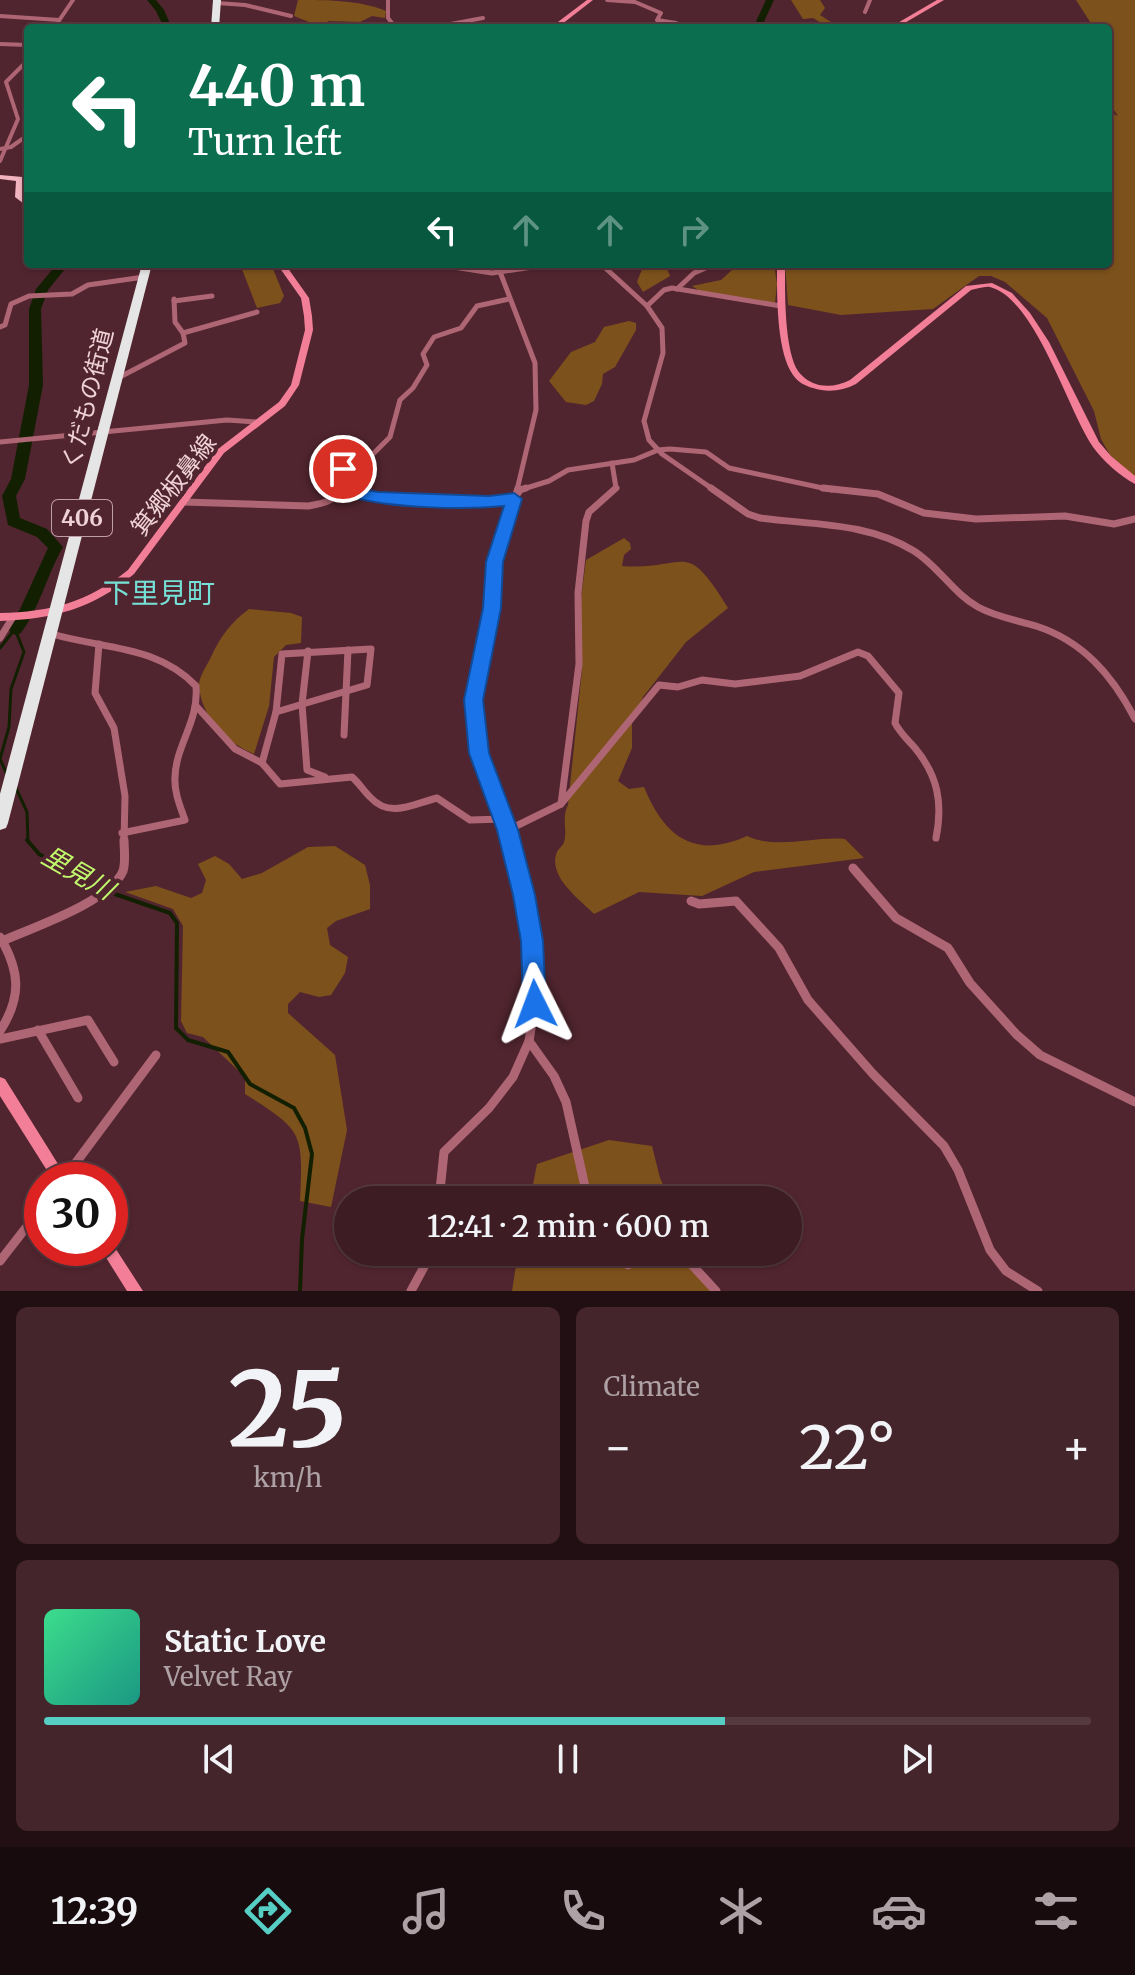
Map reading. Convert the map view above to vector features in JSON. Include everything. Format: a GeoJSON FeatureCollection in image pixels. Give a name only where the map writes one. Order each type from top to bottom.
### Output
{"type":"FeatureCollection","features":[{"type":"Feature","properties":{"kind":"highway"},"geometry":{"type":"LineString","coordinates":[[215,24],[217,2]]}},
{"type":"Feature","properties":{"kind":"highway","name":"くだもの街道"},"geometry":{"type":"LineString","coordinates":[[0,823],[146,271]]}},
{"type":"Feature","properties":{"kind":"main road"},"geometry":{"type":"LineString","coordinates":[[0,177],[20,179],[19,197],[24,201]]}},
{"type":"Feature","properties":{"kind":"street"},"geometry":{"type":"LineString","coordinates":[[56,24],[73,0]]}},
{"type":"Feature","properties":{"kind":"street"},"geometry":{"type":"LineString","coordinates":[[388,0],[388,18],[393,24]]}},
{"type":"Feature","properties":{"kind":"street"},"geometry":{"type":"LineString","coordinates":[[558,24],[590,0]]}},
{"type":"Feature","properties":{"kind":"street"},"geometry":{"type":"LineString","coordinates":[[607,0],[638,1],[658,10],[661,13],[657,20],[676,23]]}},
{"type":"Feature","properties":{"kind":"street"},"geometry":{"type":"LineString","coordinates":[[865,12],[870,0]]}},
{"type":"Feature","properties":{"kind":"street"},"geometry":{"type":"LineString","coordinates":[[899,24],[940,0]]}},
{"type":"Feature","properties":{"kind":"street"},"geometry":{"type":"LineString","coordinates":[[217,2],[231,2],[291,16]]}},
{"type":"Feature","properties":{"kind":"street"},"geometry":{"type":"LineString","coordinates":[[0,16],[59,20]]}},
{"type":"Feature","properties":{"kind":"street"},"geometry":{"type":"LineString","coordinates":[[0,26],[7,17]]}},
{"type":"Feature","properties":{"kind":"street"},"geometry":{"type":"LineString","coordinates":[[451,24],[483,18]]}},
{"type":"Feature","properties":{"kind":"street"},"geometry":{"type":"LineString","coordinates":[[0,44],[24,45]]}},
{"type":"Feature","properties":{"kind":"street"},"geometry":{"type":"LineString","coordinates":[[0,161],[18,119],[3,82],[24,64]]}},
{"type":"Feature","properties":{"kind":"street"},"geometry":{"type":"LineString","coordinates":[[3,149],[24,137]]}},
{"type":"Feature","properties":{"kind":"street","name":"箕郷板鼻線"},"geometry":{"type":"LineString","coordinates":[[0,617],[57,613],[108,591],[125,578],[221,451],[290,395],[309,330],[305,298],[284,268]]}},
{"type":"Feature","properties":{"kind":"street"},"geometry":{"type":"LineString","coordinates":[[440,1186],[444,1152],[503,1093],[529,1041],[535,1004],[532,941],[508,830],[479,753],[474,700],[492,608],[495,562],[534,425],[535,363],[499,268],[451,268]]}},
{"type":"Feature","properties":{"kind":"street"},"geometry":{"type":"LineString","coordinates":[[605,268],[647,306],[662,328],[664,344],[644,421],[649,440],[658,450],[748,514],[760,518],[840,524],[914,551],[976,607],[1044,629],[1079,648],[1113,678],[1135,719]]}},
{"type":"Feature","properties":{"kind":"street"},"geometry":{"type":"LineString","coordinates":[[677,289],[694,273],[706,268]]}},
{"type":"Feature","properties":{"kind":"street"},"geometry":{"type":"LineString","coordinates":[[781,268],[781,306],[794,371],[806,382],[834,389],[853,382],[969,288],[981,283],[995,285],[1021,307],[1039,329],[1096,446],[1135,481]]}},
{"type":"Feature","properties":{"kind":"street"},"geometry":{"type":"LineString","coordinates":[[0,327],[5,325],[11,304],[29,296],[72,294],[88,285],[146,271]]}},
{"type":"Feature","properties":{"kind":"street"},"geometry":{"type":"LineString","coordinates":[[647,306],[664,290],[677,289],[781,306]]}},
{"type":"Feature","properties":{"kind":"street"},"geometry":{"type":"LineString","coordinates":[[118,378],[185,343],[183,333],[175,322],[174,300],[212,296]]}},
{"type":"Feature","properties":{"kind":"street"},"geometry":{"type":"LineString","coordinates":[[366,493],[360,485],[355,462],[374,453],[390,437],[400,400],[413,388],[427,365],[423,354],[431,340],[461,328],[477,306],[509,299]]}},
{"type":"Feature","properties":{"kind":"street"},"geometry":{"type":"LineString","coordinates":[[183,333],[257,312]]}},
{"type":"Feature","properties":{"kind":"street"},"geometry":{"type":"LineString","coordinates":[[0,442],[227,420],[256,422]]}},
{"type":"Feature","properties":{"kind":"street"},"geometry":{"type":"LineString","coordinates":[[514,499],[520,490],[549,481],[568,470],[634,460],[658,450],[706,452],[729,468],[837,491],[878,494],[924,513],[976,519],[1065,516],[1114,524],[1135,519]]}},
{"type":"Feature","properties":{"kind":"street"},"geometry":{"type":"LineString","coordinates":[[561,804],[579,664],[578,593],[586,521],[589,512],[616,488],[612,463]]}},
{"type":"Feature","properties":{"kind":"street"},"geometry":{"type":"LineString","coordinates":[[183,502],[313,507],[335,497],[339,491],[337,471],[343,469],[357,493],[378,498],[514,499]]}},
{"type":"Feature","properties":{"kind":"street"},"geometry":{"type":"LineString","coordinates":[[0,638],[15,617]]}},
{"type":"Feature","properties":{"kind":"street"},"geometry":{"type":"LineString","coordinates":[[52,634],[69,641],[99,644],[167,661],[196,686],[197,707],[174,768],[174,793],[185,820],[122,833]]}},
{"type":"Feature","properties":{"kind":"street"},"geometry":{"type":"LineString","coordinates":[[0,1031],[14,1011],[19,989],[1,941],[98,897],[115,883],[124,869],[122,833],[125,796],[114,728],[95,693],[99,644]]}},
{"type":"Feature","properties":{"kind":"street"},"geometry":{"type":"LineString","coordinates":[[262,763],[276,712],[282,654],[371,649],[367,685],[276,712]]}},
{"type":"Feature","properties":{"kind":"street"},"geometry":{"type":"LineString","coordinates":[[344,735],[348,650]]}},
{"type":"Feature","properties":{"kind":"street"},"geometry":{"type":"LineString","coordinates":[[308,651],[302,704],[307,770],[327,777]]}},
{"type":"Feature","properties":{"kind":"street"},"geometry":{"type":"LineString","coordinates":[[508,830],[561,804],[659,685],[678,687],[702,680],[735,684],[800,676],[858,652],[868,656],[899,693],[895,723],[917,750],[940,792],[942,816],[936,838]]}},
{"type":"Feature","properties":{"kind":"street"},"geometry":{"type":"LineString","coordinates":[[197,707],[235,749],[262,763],[280,784],[327,777],[356,779],[373,801],[391,810],[412,808],[437,798],[465,820],[480,824],[504,819]]}},
{"type":"Feature","properties":{"kind":"street"},"geometry":{"type":"LineString","coordinates":[[853,868],[896,918],[948,948],[970,983],[1028,1046],[1040,1055],[1135,1102]]}},
{"type":"Feature","properties":{"kind":"street"},"geometry":{"type":"LineString","coordinates":[[691,901],[699,904],[736,901],[768,933],[808,1000],[873,1074],[944,1146],[958,1170],[983,1236],[996,1260],[1006,1271],[1038,1291]]}},
{"type":"Feature","properties":{"kind":"street"},"geometry":{"type":"LineString","coordinates":[[0,1039],[88,1020],[114,1062]]}},
{"type":"Feature","properties":{"kind":"street"},"geometry":{"type":"LineString","coordinates":[[38,1030],[78,1098]]}},
{"type":"Feature","properties":{"kind":"street"},"geometry":{"type":"LineString","coordinates":[[529,1041],[561,1087],[571,1116],[575,1153],[584,1186]]}},
{"type":"Feature","properties":{"kind":"street"},"geometry":{"type":"LineString","coordinates":[[76,1162],[156,1055]]}},
{"type":"Feature","properties":{"kind":"street"},"geometry":{"type":"LineString","coordinates":[[0,1084],[5,1105],[48,1162]]}},
{"type":"Feature","properties":{"kind":"street"},"geometry":{"type":"LineString","coordinates":[[0,1261],[24,1230]]}},
{"type":"Feature","properties":{"kind":"street"},"geometry":{"type":"LineString","coordinates":[[119,1266],[136,1291]]}},
{"type":"Feature","properties":{"kind":"street"},"geometry":{"type":"LineString","coordinates":[[411,1291],[424,1266]]}},
{"type":"Feature","properties":{"kind":"street"},"geometry":{"type":"LineString","coordinates":[[693,1266],[716,1291]]}},
{"type":"Feature","properties":{"kind":"shaded area"},"geometry":{"type":"Polygon","coordinates":[[[298,0],[354,3],[386,11],[385,18],[372,16],[360,22],[328,21],[326,24],[314,24],[294,16],[298,0]]]}},
{"type":"Feature","properties":{"kind":"shaded area"},"geometry":{"type":"Polygon","coordinates":[[[791,0],[820,0],[825,8],[820,15],[834,24],[823,24],[813,18],[803,19],[791,0]]]}},
{"type":"Feature","properties":{"kind":"shaded area"},"geometry":{"type":"Polygon","coordinates":[[[1076,0],[1135,0],[1135,477],[1110,455],[1101,439],[1094,411],[1047,318],[1005,282],[991,276],[979,276],[933,309],[841,315],[788,305],[785,268],[1112,268],[1112,114],[1118,116],[1112,107],[1112,24],[1091,24],[1076,0]]]}},
{"type":"Feature","properties":{"kind":"shaded area"},"geometry":{"type":"Polygon","coordinates":[[[242,268],[273,268],[284,296],[280,303],[257,308],[242,268]]]}},
{"type":"Feature","properties":{"kind":"shaded area"},"geometry":{"type":"Polygon","coordinates":[[[642,268],[667,268],[670,276],[643,292],[637,282],[642,268]]]}},
{"type":"Feature","properties":{"kind":"shaded area"},"geometry":{"type":"Polygon","coordinates":[[[775,268],[775,303],[701,292],[692,286],[721,280],[732,270],[775,268]]]}},
{"type":"Feature","properties":{"kind":"shaded area"},"geometry":{"type":"Polygon","coordinates":[[[629,321],[636,323],[636,330],[615,367],[603,374],[594,401],[586,405],[566,402],[549,381],[571,352],[595,342],[604,327],[629,321]]]}},
{"type":"Feature","properties":{"kind":"shaded area"},"geometry":{"type":"Polygon","coordinates":[[[624,538],[631,549],[624,555],[622,566],[693,564],[714,586],[728,608],[686,642],[643,697],[632,723],[632,748],[618,781],[629,789],[644,787],[661,819],[671,830],[696,844],[728,843],[747,836],[770,842],[845,839],[864,858],[754,872],[702,896],[639,892],[594,914],[560,878],[555,861],[565,837],[582,670],[580,606],[586,560],[624,538]]]}},
{"type":"Feature","properties":{"kind":"shaded area"},"geometry":{"type":"Polygon","coordinates":[[[249,609],[302,617],[301,643],[286,645],[274,657],[269,706],[254,754],[234,743],[217,727],[204,708],[199,685],[222,636],[249,609]]]}},
{"type":"Feature","properties":{"kind":"shaded area"},"geometry":{"type":"Polygon","coordinates":[[[335,846],[365,865],[370,885],[370,909],[336,921],[327,928],[330,945],[348,957],[345,973],[331,995],[319,997],[300,992],[288,1004],[288,1013],[335,1055],[347,1130],[331,1207],[300,1201],[301,1161],[296,1136],[279,1117],[245,1094],[245,1077],[203,1037],[187,1033],[181,1021],[183,926],[173,909],[125,892],[156,886],[191,898],[202,893],[206,880],[198,864],[215,856],[229,864],[242,879],[262,873],[308,847],[335,846]]]}},
{"type":"Feature","properties":{"kind":"shaded area"},"geometry":{"type":"Polygon","coordinates":[[[609,1140],[652,1146],[664,1186],[533,1186],[537,1164],[609,1140]]]}},
{"type":"Feature","properties":{"kind":"shaded area"},"geometry":{"type":"Polygon","coordinates":[[[516,1266],[692,1266],[714,1291],[512,1291],[516,1266]]]}},
{"type":"Feature","properties":{"kind":"waterway","name":"里見川"},"geometry":{"type":"LineString","coordinates":[[151,0],[166,24]]}},
{"type":"Feature","properties":{"kind":"waterway"},"geometry":{"type":"LineString","coordinates":[[759,24],[770,0]]}},
{"type":"Feature","properties":{"kind":"waterway","name":"里見川"},"geometry":{"type":"LineString","coordinates":[[15,629],[28,610],[56,547],[42,533],[13,521],[9,496],[18,479],[36,385],[35,309],[42,289],[60,268]]}},
{"type":"Feature","properties":{"kind":"waterway","name":"里見川"},"geometry":{"type":"LineString","coordinates":[[0,648],[15,629],[24,652],[11,689],[9,727],[0,759],[8,777]]}},
{"type":"Feature","properties":{"kind":"waterway","name":"里見川"},"geometry":{"type":"LineString","coordinates":[[15,786],[27,812],[28,841]]}},
{"type":"Feature","properties":{"kind":"waterway","name":"里見川"},"geometry":{"type":"LineString","coordinates":[[28,841],[39,854],[102,889]]}},
{"type":"Feature","properties":{"kind":"waterway","name":"里見川"},"geometry":{"type":"LineString","coordinates":[[109,892],[170,913],[177,923],[176,1028],[188,1040],[228,1052],[250,1084],[294,1108],[305,1128],[312,1154],[302,1239],[300,1291]]}},
{"type":"Feature","properties":{"kind":"district","name":"下里見町"},"geometry":{"type":"Point","coordinates":[159,593]}},
{"type":"Feature","properties":{"kind":"route"},"geometry":{"type":"LineString","coordinates":[[343,469],[357,493],[366,493],[371,497],[489,502],[514,499],[495,562],[492,608],[474,700],[479,753],[508,830],[524,895],[532,941],[535,1004]]}}]}
